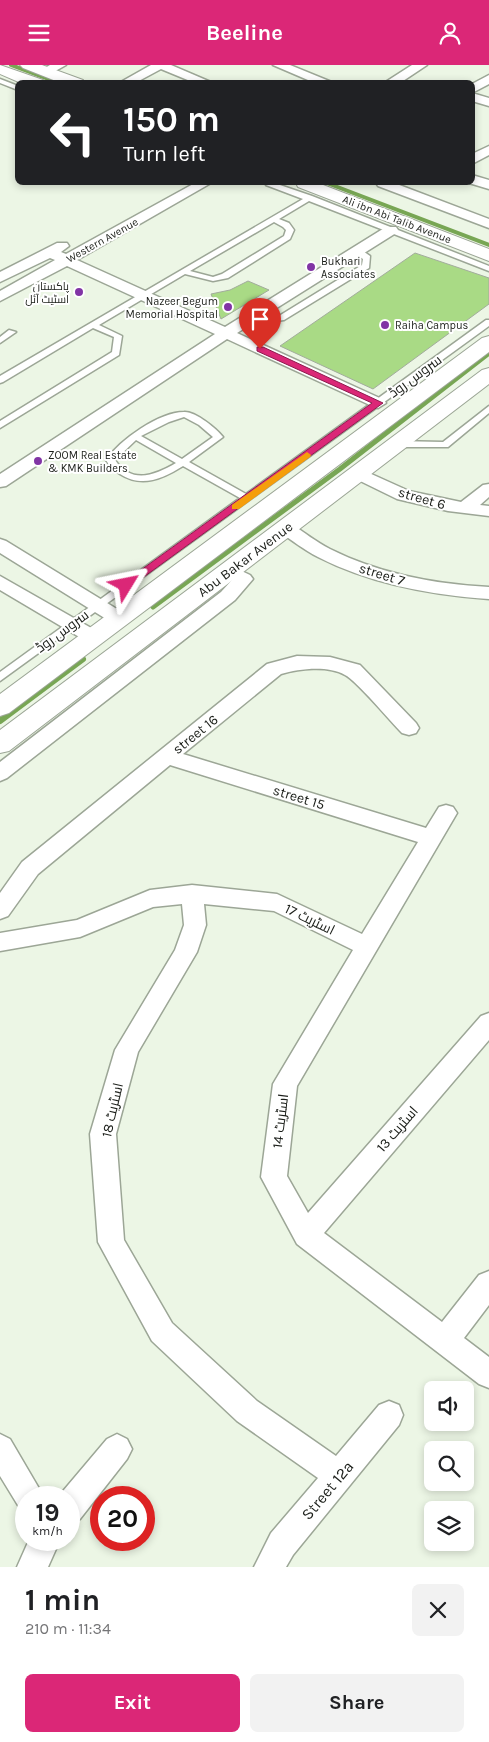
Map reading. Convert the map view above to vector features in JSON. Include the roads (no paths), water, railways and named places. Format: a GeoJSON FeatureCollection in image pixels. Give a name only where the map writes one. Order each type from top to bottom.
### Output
{"type":"FeatureCollection","features":[{"type":"Feature","properties":{"kind":"main road"},"geometry":{"type":"LineString","coordinates":[[28,65],[68,80]]}},
{"type":"Feature","properties":{"kind":"main road"},"geometry":{"type":"LineString","coordinates":[[0,69],[47,73]]}},
{"type":"Feature","properties":{"kind":"main road","name":"Ali ibn Abi Talib Avenue"},"geometry":{"type":"LineString","coordinates":[[354,185],[410,199],[489,237]]}},
{"type":"Feature","properties":{"kind":"main road","name":"Ali ibn Abi Talib Avenue"},"geometry":{"type":"LineString","coordinates":[[307,190],[489,255]]}},
{"type":"Feature","properties":{"kind":"main road","name":"Abu Bakar Avenue"},"geometry":{"type":"LineString","coordinates":[[0,707],[489,341]]}},
{"type":"Feature","properties":{"kind":"main road","name":"Abu Bakar Avenue"},"geometry":{"type":"LineString","coordinates":[[0,744],[489,373]]}},
{"type":"Feature","properties":{"kind":"street"},"geometry":{"type":"LineString","coordinates":[[130,80],[160,65],[199,80]]}},
{"type":"Feature","properties":{"kind":"street"},"geometry":{"type":"LineString","coordinates":[[278,65],[320,80]]}},
{"type":"Feature","properties":{"kind":"street"},"geometry":{"type":"LineString","coordinates":[[298,72],[311,65]]}},
{"type":"Feature","properties":{"kind":"street"},"geometry":{"type":"LineString","coordinates":[[395,80],[421,65]]}},
{"type":"Feature","properties":{"kind":"street"},"geometry":{"type":"LineString","coordinates":[[475,87],[489,79]]}},
{"type":"Feature","properties":{"kind":"street"},"geometry":{"type":"LineString","coordinates":[[475,98],[489,102]]}},
{"type":"Feature","properties":{"kind":"street"},"geometry":{"type":"LineString","coordinates":[[475,158],[489,150]]}},
{"type":"Feature","properties":{"kind":"street"},"geometry":{"type":"LineString","coordinates":[[475,180],[489,185]]}},
{"type":"Feature","properties":{"kind":"street","name":"Western Avenue"},"geometry":{"type":"LineString","coordinates":[[92,229],[176,185]]}},
{"type":"Feature","properties":{"kind":"street","name":"Western Avenue"},"geometry":{"type":"LineString","coordinates":[[0,297],[200,185]]}},
{"type":"Feature","properties":{"kind":"street"},"geometry":{"type":"LineString","coordinates":[[386,185],[410,199],[489,224]]}},
{"type":"Feature","properties":{"kind":"street"},"geometry":{"type":"LineString","coordinates":[[410,199],[430,187]]}},
{"type":"Feature","properties":{"kind":"street"},"geometry":{"type":"LineString","coordinates":[[0,481],[226,333],[391,230]]}},
{"type":"Feature","properties":{"kind":"street","name":"Western Avenue"},"geometry":{"type":"LineString","coordinates":[[0,278],[75,239]]}},
{"type":"Feature","properties":{"kind":"street"},"geometry":{"type":"LineString","coordinates":[[48,253],[378,403]]}},
{"type":"Feature","properties":{"kind":"street","name":"street 6"},"geometry":{"type":"LineString","coordinates":[[358,473],[403,495],[464,509],[489,511]]}},
{"type":"Feature","properties":{"kind":"street"},"geometry":{"type":"LineString","coordinates":[[464,509],[489,489]]}},
{"type":"Feature","properties":{"kind":"street","name":"street 7"},"geometry":{"type":"LineString","coordinates":[[285,528],[324,553],[366,570],[420,585],[489,593]]}},
{"type":"Feature","properties":{"kind":"street"},"geometry":{"type":"LineString","coordinates":[[0,545],[118,618]]}},
{"type":"Feature","properties":{"kind":"street"},"geometry":{"type":"LineString","coordinates":[[0,773],[228,597],[244,579],[229,571]]}},
{"type":"Feature","properties":{"kind":"street"},"geometry":{"type":"LineString","coordinates":[[0,582],[93,637]]}},
{"type":"Feature","properties":{"kind":"street","name":"street 16"},"geometry":{"type":"LineString","coordinates":[[0,910],[30,868],[274,669],[297,663],[330,664],[353,670],[410,729]]}},
{"type":"Feature","properties":{"kind":"street","name":"street 15"},"geometry":{"type":"LineString","coordinates":[[167,757],[432,838]]}},
{"type":"Feature","properties":{"kind":"street","name":"اسٹریٹ 14"},"geometry":{"type":"LineString","coordinates":[[446,813],[285,1084],[274,1177],[306,1235],[489,1374]]}},
{"type":"Feature","properties":{"kind":"street"},"geometry":{"type":"LineString","coordinates":[[0,942],[80,929],[150,899],[192,894]]}},
{"type":"Feature","properties":{"kind":"street","name":"اسٹریٹ 17"},"geometry":{"type":"LineString","coordinates":[[192,894],[277,903],[367,946]]}},
{"type":"Feature","properties":{"kind":"street","name":"اسٹریٹ 18"},"geometry":{"type":"LineString","coordinates":[[192,894],[195,925],[186,952],[127,1050],[103,1134],[112,1242],[162,1332],[247,1411],[339,1475]]}},
{"type":"Feature","properties":{"kind":"street","name":"اسٹریٹ 13"},"geometry":{"type":"LineString","coordinates":[[306,1235],[489,1023]]}},
{"type":"Feature","properties":{"kind":"street"},"geometry":{"type":"LineString","coordinates":[[445,1341],[489,1284]]}},
{"type":"Feature","properties":{"kind":"street","name":"Street 12a"},"geometry":{"type":"LineString","coordinates":[[269,1567],[282,1544],[389,1415]]}},
{"type":"Feature","properties":{"kind":"street"},"geometry":{"type":"LineString","coordinates":[[0,1449],[22,1486]]}},
{"type":"Feature","properties":{"kind":"street"},"geometry":{"type":"LineString","coordinates":[[80,1494],[117,1449]]}},
{"type":"Feature","properties":{"kind":"street"},"geometry":{"type":"LineString","coordinates":[[32,1567],[40,1551]]}},
{"type":"Feature","properties":{"kind":"lane"},"geometry":{"type":"LineString","coordinates":[[0,81],[15,87]]}},
{"type":"Feature","properties":{"kind":"lane"},"geometry":{"type":"LineString","coordinates":[[280,185],[307,190],[391,230],[489,269]]}},
{"type":"Feature","properties":{"kind":"lane"},"geometry":{"type":"LineString","coordinates":[[0,380],[273,219],[307,190]]}},
{"type":"Feature","properties":{"kind":"lane"},"geometry":{"type":"LineString","coordinates":[[184,272],[213,279],[225,276],[287,237],[290,231],[286,225],[273,219]]}},
{"type":"Feature","properties":{"kind":"lane","name":"سروس روڈ"},"geometry":{"type":"LineString","coordinates":[[0,677],[489,323]]}},
{"type":"Feature","properties":{"kind":"lane"},"geometry":{"type":"LineString","coordinates":[[0,425],[116,353],[118,336],[92,325]]}},
{"type":"Feature","properties":{"kind":"lane"},"geometry":{"type":"LineString","coordinates":[[0,341],[12,333]]}},
{"type":"Feature","properties":{"kind":"lane"},"geometry":{"type":"LineString","coordinates":[[396,444],[445,445],[489,409]]}},
{"type":"Feature","properties":{"kind":"lane"},"geometry":{"type":"LineString","coordinates":[[185,414],[216,433],[218,437],[182,463],[152,478],[141,479],[127,474],[112,464],[110,460],[118,448],[136,437],[172,415],[185,414]]}},
{"type":"Feature","properties":{"kind":"lane"},"geometry":{"type":"LineString","coordinates":[[136,437],[247,498]]}},
{"type":"Feature","properties":{"kind":"waterway"},"geometry":{"type":"LineString","coordinates":[[11,65],[51,80]]}},
{"type":"Feature","properties":{"kind":"waterway"},"geometry":{"type":"LineString","coordinates":[[332,185],[489,245]]}},
{"type":"Feature","properties":{"kind":"waterway"},"geometry":{"type":"LineString","coordinates":[[153,607],[340,469],[489,353]]}},
{"type":"Feature","properties":{"kind":"waterway"},"geometry":{"type":"LineString","coordinates":[[0,721],[83,659]]}},
{"type":"Feature","properties":{"kind":"place","name":"Bukhari Associates"},"geometry":{"type":"Point","coordinates":[311,267]}},
{"type":"Feature","properties":{"kind":"place","name":"پاکستان اسٹیٹ آئل"},"geometry":{"type":"Point","coordinates":[79,292]}},
{"type":"Feature","properties":{"kind":"place","name":"Nazeer Begum Memorial Hospital"},"geometry":{"type":"Point","coordinates":[228,307]}},
{"type":"Feature","properties":{"kind":"place","name":"Raiha Campus"},"geometry":{"type":"Point","coordinates":[385,325]}},
{"type":"Feature","properties":{"kind":"place","name":"ZOOM Real Estate & KMK Builders"},"geometry":{"type":"Point","coordinates":[38,461]}}]}
